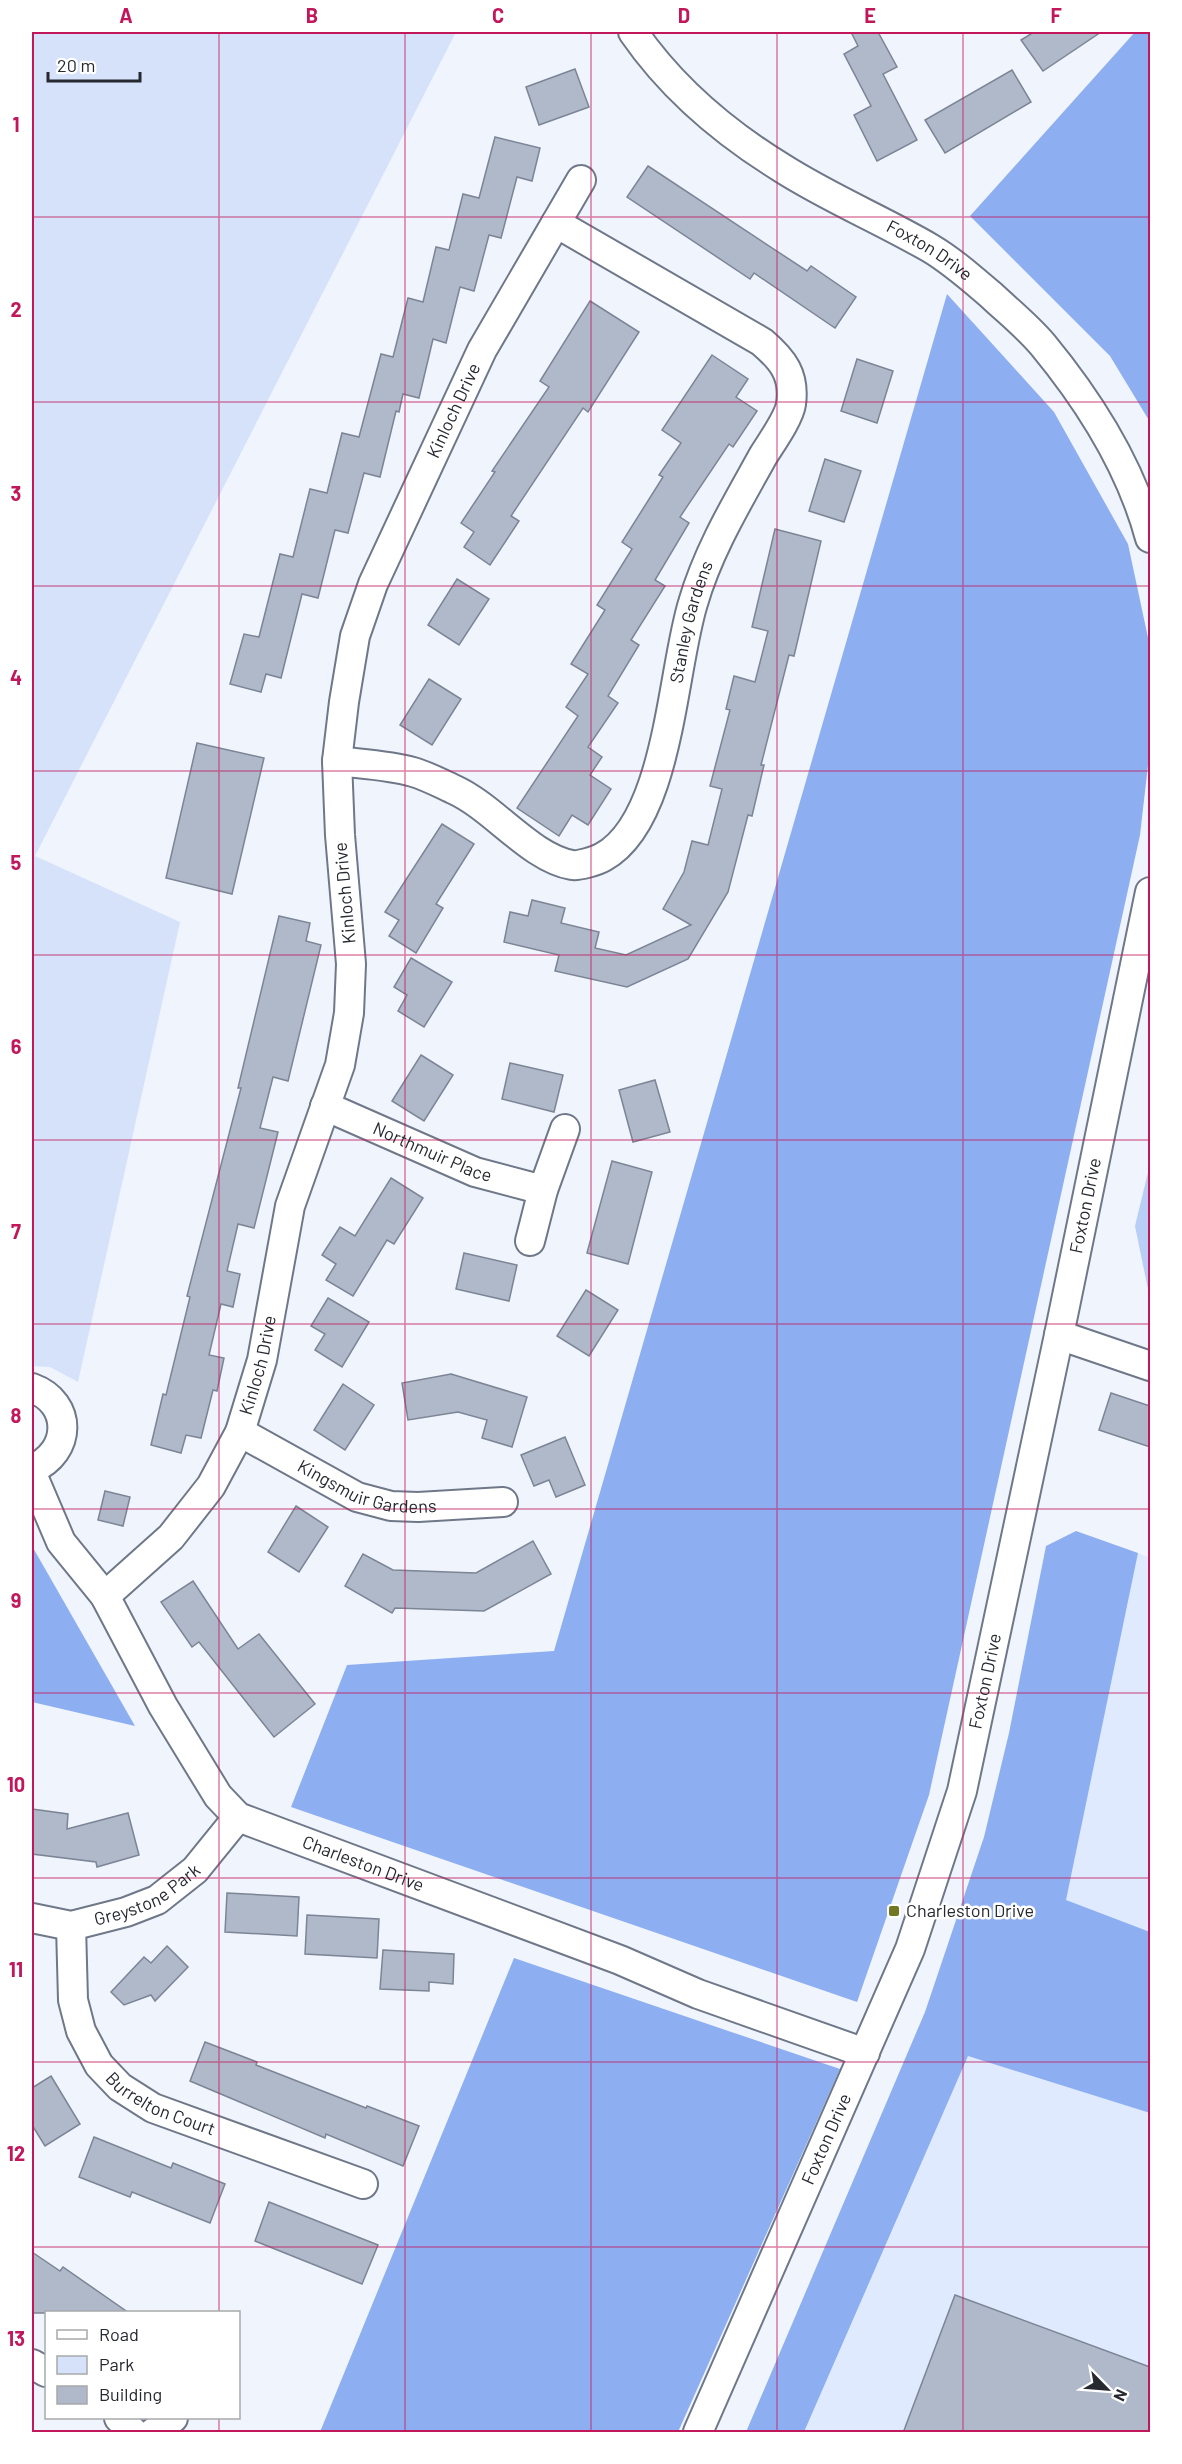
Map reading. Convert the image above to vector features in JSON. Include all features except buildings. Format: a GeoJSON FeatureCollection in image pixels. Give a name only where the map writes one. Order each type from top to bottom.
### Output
{"type":"FeatureCollection","features":[{"type":"Feature","properties":{"kind":"street","name":"Foxton Drive"},"geometry":{"type":"LineString","coordinates":[[633,32],[683,92],[731,132],[782,169],[930,248],[960,268],[1023,325],[1042,344],[1098,420],[1121,461],[1146,520],[1150,538]]}},
{"type":"Feature","properties":{"kind":"street","name":"Kinloch Drive"},"geometry":{"type":"LineString","coordinates":[[105,1596],[171,1536],[211,1486],[240,1432],[262,1360],[290,1206],[340,1065],[349,1013],[351,964],[340,835],[337,761],[355,636],[373,584],[482,350],[581,180]]}},
{"type":"Feature","properties":{"kind":"street","name":"Stanley Gardens"},"geometry":{"type":"LineString","coordinates":[[337,761],[414,772],[458,791],[492,813],[537,851],[574,866],[602,858],[621,843],[641,815],[666,740],[677,668],[693,602],[717,541],[791,406],[791,380],[780,357],[762,342],[556,223]]}},
{"type":"Feature","properties":{"kind":"street","name":"Foxton Drive"},"geometry":{"type":"LineString","coordinates":[[698,2433],[910,1949],[962,1791],[1150,892]]}},
{"type":"Feature","properties":{"kind":"street","name":"Northmuir Place"},"geometry":{"type":"LineString","coordinates":[[325,1106],[475,1172],[543,1190]]}},
{"type":"Feature","properties":{"kind":"street"},"geometry":{"type":"LineString","coordinates":[[530,1241],[543,1190],[565,1129]]}},
{"type":"Feature","properties":{"kind":"street"},"geometry":{"type":"LineString","coordinates":[[1059,1335],[1150,1366]]}},
{"type":"Feature","properties":{"kind":"street"},"geometry":{"type":"LineString","coordinates":[[32,1388],[46,1394],[55,1404],[61,1417],[63,1430],[60,1444],[53,1455],[32,1469]]}},
{"type":"Feature","properties":{"kind":"street","name":"Kingsmuir Gardens"},"geometry":{"type":"LineString","coordinates":[[240,1432],[357,1497],[391,1506],[418,1507],[503,1502]]}},
{"type":"Feature","properties":{"kind":"street","name":"Charleston Drive"},"geometry":{"type":"LineString","coordinates":[[32,1474],[61,1542],[105,1596],[163,1706],[218,1796],[238,1816],[620,1960],[698,1994],[865,2053]]}},
{"type":"Feature","properties":{"kind":"street","name":"Greystone Park"},"geometry":{"type":"LineString","coordinates":[[32,1917],[71,1926],[126,1912],[157,1900],[195,1870],[238,1816]]}},
{"type":"Feature","properties":{"kind":"street","name":"Burrelton Court"},"geometry":{"type":"LineString","coordinates":[[71,1926],[73,2000],[81,2031],[99,2065],[120,2087],[153,2108],[363,2184]]}},
{"type":"Feature","properties":{"kind":"street"},"geometry":{"type":"LineString","coordinates":[[120,2419],[133,2433]]}},
{"type":"Feature","properties":{"kind":"street"},"geometry":{"type":"LineString","coordinates":[[154,2433],[173,2419]]}},
{"type":"Feature","properties":{"kind":"shaded area"},"geometry":{"type":"Polygon","coordinates":[[[1135,32],[1150,32],[1150,422],[1110,356],[970,216],[1135,32]]]}},
{"type":"Feature","properties":{"kind":"shaded area"},"geometry":{"type":"Polygon","coordinates":[[[947,294],[1054,412],[1128,544],[1150,647],[1150,748],[1140,835],[929,1795],[857,2002],[291,1807],[347,1665],[554,1651],[947,294]]]}},
{"type":"Feature","properties":{"kind":"shaded area"},"geometry":{"type":"Polygon","coordinates":[[[1150,1164],[1150,1299],[1135,1226],[1150,1164]]]}},
{"type":"Feature","properties":{"kind":"shaded area"},"geometry":{"type":"Polygon","coordinates":[[[1076,1531],[1138,1553],[1066,1900],[1150,1932],[1150,2113],[968,2056],[804,2432],[746,2432],[925,2012],[984,1837],[1009,1733],[1046,1546],[1076,1531]]]}},
{"type":"Feature","properties":{"kind":"shaded area"},"geometry":{"type":"Polygon","coordinates":[[[32,1546],[135,1726],[32,1702],[32,1546]]]}},
{"type":"Feature","properties":{"kind":"shaded area"},"geometry":{"type":"Polygon","coordinates":[[[1138,1553],[1150,1558],[1150,1932],[1065,1901],[1138,1553]]]}},
{"type":"Feature","properties":{"kind":"shaded area"},"geometry":{"type":"Polygon","coordinates":[[[514,1958],[840,2069],[678,2432],[320,2432],[514,1958]]]}},
{"type":"Feature","properties":{"kind":"shaded area"},"geometry":{"type":"Polygon","coordinates":[[[968,2056],[1150,2113],[1150,2432],[804,2432],[968,2056]]]}},
{"type":"Feature","properties":{"kind":"green space"},"geometry":{"type":"Polygon","coordinates":[[[32,32],[456,32],[35,856],[180,922],[78,1382],[50,1367],[32,1366],[32,32]]]}},
{"type":"Feature","properties":{"kind":"place","name":"Charleston Drive"},"geometry":{"type":"Point","coordinates":[894,1911]}}]}
